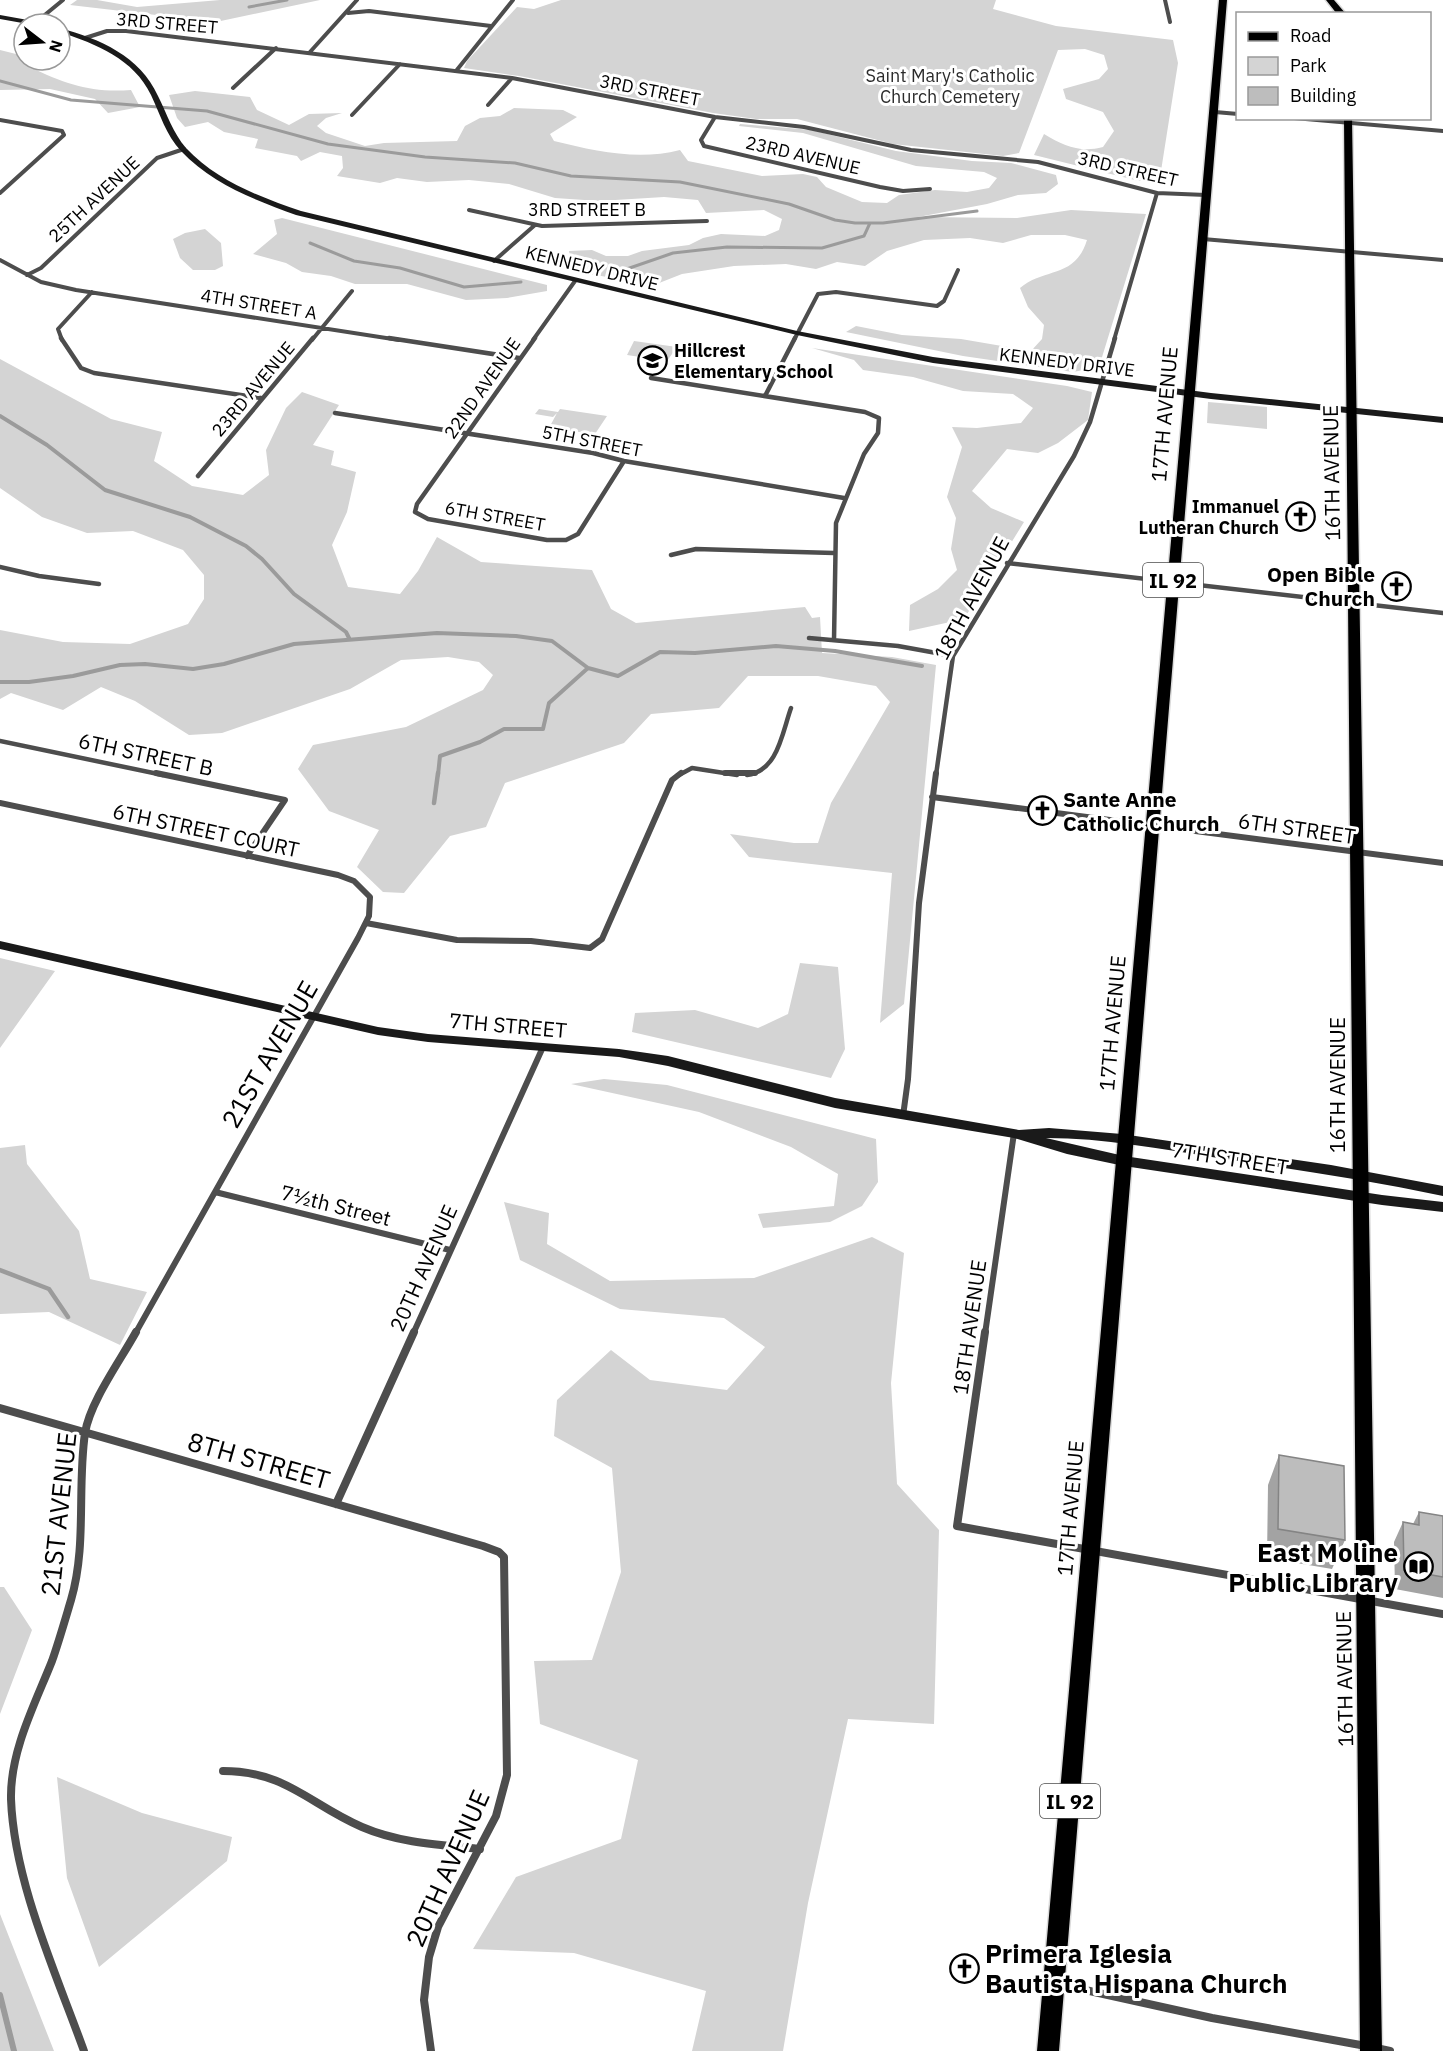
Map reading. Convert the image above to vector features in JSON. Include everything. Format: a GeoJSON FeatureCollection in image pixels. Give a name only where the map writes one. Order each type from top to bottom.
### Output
{"type":"FeatureCollection","features":[{"type":"Feature","properties":{"kind":"main road","name":"17TH AVENUE"},"geometry":{"type":"LineString","coordinates":[[1048,2051],[1224,0]]}},
{"type":"Feature","properties":{"kind":"main road"},"geometry":{"type":"LineString","coordinates":[[1330,0],[1338,7]]}},
{"type":"Feature","properties":{"kind":"main road","name":"16TH AVENUE"},"geometry":{"type":"LineString","coordinates":[[1348,121],[1359,853],[1360,1174],[1366,1600],[1378,2050]]}},
{"type":"Feature","properties":{"kind":"street"},"geometry":{"type":"LineString","coordinates":[[49,12],[63,0]]}},
{"type":"Feature","properties":{"kind":"street"},"geometry":{"type":"LineString","coordinates":[[310,52],[348,13],[357,0]]}},
{"type":"Feature","properties":{"kind":"street"},"geometry":{"type":"LineString","coordinates":[[456,71],[513,0]]}},
{"type":"Feature","properties":{"kind":"street"},"geometry":{"type":"LineString","coordinates":[[1165,0],[1170,22]]}},
{"type":"Feature","properties":{"kind":"street"},"geometry":{"type":"LineString","coordinates":[[348,13],[369,11],[491,26]]}},
{"type":"Feature","properties":{"kind":"street","name":"3RD STREET"},"geometry":{"type":"LineString","coordinates":[[85,38],[101,32],[117,30],[512,78],[716,117],[804,127],[910,150],[1038,162],[1157,193],[1206,195]]}},
{"type":"Feature","properties":{"kind":"street","name":"KENNEDY DRIVE"},"geometry":{"type":"LineString","coordinates":[[72,34],[120,56],[143,76],[172,134],[206,170],[236,188],[280,207],[575,281],[797,333],[933,360],[1102,383],[1443,415]]}},
{"type":"Feature","properties":{"kind":"street"},"geometry":{"type":"LineString","coordinates":[[232,88],[276,48]]}},
{"type":"Feature","properties":{"kind":"street"},"geometry":{"type":"LineString","coordinates":[[352,115],[400,64]]}},
{"type":"Feature","properties":{"kind":"street"},"geometry":{"type":"LineString","coordinates":[[488,105],[512,78]]}},
{"type":"Feature","properties":{"kind":"street"},"geometry":{"type":"LineString","coordinates":[[1215,112],[1236,114]]}},
{"type":"Feature","properties":{"kind":"street","name":"23RD AVENUE"},"geometry":{"type":"LineString","coordinates":[[716,117],[701,140],[704,146],[880,188],[903,191],[930,189]]}},
{"type":"Feature","properties":{"kind":"street"},"geometry":{"type":"LineString","coordinates":[[0,120],[51,127],[63,133],[63,137],[0,193]]}},
{"type":"Feature","properties":{"kind":"street"},"geometry":{"type":"LineString","coordinates":[[1330,120],[1443,131]]}},
{"type":"Feature","properties":{"kind":"street","name":"25TH AVENUE"},"geometry":{"type":"LineString","coordinates":[[27,275],[40,268],[158,158],[184,149]]}},
{"type":"Feature","properties":{"kind":"street","name":"18TH AVENUE"},"geometry":{"type":"LineString","coordinates":[[903,1116],[908,1079],[919,903],[945,691],[953,656],[1007,563],[1074,456],[1090,422],[1157,193]]}},
{"type":"Feature","properties":{"kind":"street","name":"3RD STREET B"},"geometry":{"type":"LineString","coordinates":[[469,210],[535,225],[618,225],[707,221]]}},
{"type":"Feature","properties":{"kind":"street"},"geometry":{"type":"LineString","coordinates":[[494,261],[535,225]]}},
{"type":"Feature","properties":{"kind":"street"},"geometry":{"type":"LineString","coordinates":[[1203,239],[1443,260]]}},
{"type":"Feature","properties":{"kind":"street","name":"4TH STREET A"},"geometry":{"type":"LineString","coordinates":[[0,260],[49,284],[519,358]]}},
{"type":"Feature","properties":{"kind":"street"},"geometry":{"type":"LineString","coordinates":[[765,396],[816,297],[823,292],[937,306],[944,301],[958,270]]}},
{"type":"Feature","properties":{"kind":"street","name":"22ND AVENUE"},"geometry":{"type":"LineString","coordinates":[[415,512],[417,504],[575,281]]}},
{"type":"Feature","properties":{"kind":"street","name":"23RD AVENUE"},"geometry":{"type":"LineString","coordinates":[[198,476],[352,291]]}},
{"type":"Feature","properties":{"kind":"street"},"geometry":{"type":"LineString","coordinates":[[92,292],[58,332],[81,368],[88,372],[261,398]]}},
{"type":"Feature","properties":{"kind":"street"},"geometry":{"type":"LineString","coordinates":[[651,378],[865,412],[879,418],[878,433],[864,454],[844,498],[836,523],[834,640]]}},
{"type":"Feature","properties":{"kind":"street","name":"KENNEDY DRIVE"},"geometry":{"type":"LineString","coordinates":[[1352,408],[1443,420]]}},
{"type":"Feature","properties":{"kind":"street","name":"5TH STREET"},"geometry":{"type":"LineString","coordinates":[[335,413],[593,453],[624,461],[844,498]]}},
{"type":"Feature","properties":{"kind":"street","name":"6TH STREET"},"geometry":{"type":"LineString","coordinates":[[415,512],[428,519],[547,540],[572,538],[582,529],[624,461]]}},
{"type":"Feature","properties":{"kind":"street"},"geometry":{"type":"LineString","coordinates":[[671,555],[696,549],[834,552]]}},
{"type":"Feature","properties":{"kind":"street"},"geometry":{"type":"LineString","coordinates":[[1007,563],[1443,613]]}},
{"type":"Feature","properties":{"kind":"street"},"geometry":{"type":"LineString","coordinates":[[0,567],[39,576],[99,584]]}},
{"type":"Feature","properties":{"kind":"street"},"geometry":{"type":"LineString","coordinates":[[809,638],[898,646],[953,656]]}},
{"type":"Feature","properties":{"kind":"street"},"geometry":{"type":"LineString","coordinates":[[366,923],[473,942],[531,941],[590,948],[597,945],[602,939],[672,780],[692,768],[743,776],[765,770],[771,764],[791,708]]}},
{"type":"Feature","properties":{"kind":"street","name":"6TH STREET B"},"geometry":{"type":"LineString","coordinates":[[0,741],[285,800],[247,856]]}},
{"type":"Feature","properties":{"kind":"street","name":"6TH STREET"},"geometry":{"type":"LineString","coordinates":[[932,796],[1443,863]]}},
{"type":"Feature","properties":{"kind":"street","name":"6TH STREET COURT"},"geometry":{"type":"LineString","coordinates":[[0,803],[338,875],[356,882],[371,895],[372,903],[366,923]]}},
{"type":"Feature","properties":{"kind":"street","name":"21ST AVENUE"},"geometry":{"type":"LineString","coordinates":[[84,2051],[20,1870],[10,1798],[13,1773],[24,1728],[53,1658],[72,1598],[82,1522],[85,1432],[93,1409],[366,923]]}},
{"type":"Feature","properties":{"kind":"street","name":"7TH STREET"},"geometry":{"type":"LineString","coordinates":[[0,945],[313,1017],[428,1038],[668,1060],[835,1103],[1014,1133],[1067,1149],[1124,1161],[1361,1197],[1443,1207]]}},
{"type":"Feature","properties":{"kind":"street","name":"20TH AVENUE"},"geometry":{"type":"LineString","coordinates":[[336,1504],[543,1047]]}},
{"type":"Feature","properties":{"kind":"street","name":"7TH STREET"},"geometry":{"type":"LineString","coordinates":[[1014,1133],[1064,1132],[1126,1139],[1360,1174],[1443,1191]]}},
{"type":"Feature","properties":{"kind":"street","name":"18TH AVENUE"},"geometry":{"type":"LineString","coordinates":[[1014,1133],[957,1526],[1090,1551]]}},
{"type":"Feature","properties":{"kind":"street","name":"7½th Street"},"geometry":{"type":"LineString","coordinates":[[215,1192],[450,1250]]}},
{"type":"Feature","properties":{"kind":"street","name":"8TH STREET"},"geometry":{"type":"LineString","coordinates":[[0,1408],[483,1545],[499,1552],[504,1557]]}},
{"type":"Feature","properties":{"kind":"street"},"geometry":{"type":"LineString","coordinates":[[1090,1551],[1443,1614]]}},
{"type":"Feature","properties":{"kind":"street","name":"20TH AVENUE"},"geometry":{"type":"LineString","coordinates":[[431,2051],[424,2000],[424,1979],[429,1957],[438,1927],[496,1816],[507,1775],[504,1557]]}},
{"type":"Feature","properties":{"kind":"street"},"geometry":{"type":"LineString","coordinates":[[223,1771],[240,1769],[265,1773],[349,1821],[396,1839],[480,1850]]}},
{"type":"Feature","properties":{"kind":"street"},"geometry":{"type":"LineString","coordinates":[[1055,1983],[1212,2018],[1378,2050]]}},
{"type":"Feature","properties":{"kind":"green space"},"geometry":{"type":"Polygon","coordinates":[[[77,0],[97,0],[137,7],[220,0],[320,0],[216,22],[70,5],[77,0]]]}},
{"type":"Feature","properties":{"kind":"green space","name":"Saint Mary's Catholic Church Cemetery"},"geometry":{"type":"Polygon","coordinates":[[[561,0],[996,0],[993,9],[1056,26],[1173,40],[1178,63],[1161,171],[1155,178],[1139,181],[1034,155],[1044,134],[1065,145],[1079,149],[1095,149],[1103,147],[1114,131],[1103,112],[1066,99],[1063,89],[1099,79],[1108,69],[1104,55],[1085,49],[1058,50],[1019,153],[1003,156],[893,144],[797,119],[756,119],[713,113],[519,76],[464,68],[467,61],[517,7],[534,9],[561,0]]]}},
{"type":"Feature","properties":{"kind":"green space"},"geometry":{"type":"Polygon","coordinates":[[[0,50],[12,53],[12,72],[41,72],[67,83],[91,89],[131,90],[140,107],[108,113],[95,99],[50,89],[0,90],[0,50]]]}},
{"type":"Feature","properties":{"kind":"green space"},"geometry":{"type":"Polygon","coordinates":[[[195,91],[250,97],[257,110],[289,125],[309,114],[342,113],[326,118],[317,126],[326,133],[365,146],[384,143],[457,141],[465,126],[480,118],[500,116],[514,108],[563,110],[577,117],[550,134],[554,141],[632,155],[680,150],[688,161],[762,176],[803,174],[817,177],[826,187],[862,202],[887,203],[899,195],[935,190],[967,192],[989,188],[997,178],[984,172],[916,166],[803,133],[739,126],[740,124],[811,130],[896,151],[972,161],[1011,163],[1056,175],[1058,184],[1046,193],[1018,195],[987,204],[918,217],[1017,218],[1071,210],[1146,214],[1099,367],[1073,372],[963,356],[846,332],[856,326],[902,335],[961,339],[1031,351],[1042,339],[1044,325],[1028,307],[1020,288],[1039,277],[1067,267],[1082,252],[1087,240],[1065,235],[1031,235],[1003,243],[970,238],[924,240],[887,251],[865,266],[837,262],[816,269],[786,264],[734,266],[682,274],[654,285],[572,271],[569,251],[592,250],[606,256],[628,256],[642,251],[689,245],[703,238],[721,234],[765,236],[779,230],[782,219],[764,210],[706,213],[698,200],[664,197],[599,201],[555,198],[509,184],[469,180],[427,182],[397,178],[380,183],[337,176],[343,168],[342,156],[320,152],[301,161],[297,156],[255,148],[258,139],[224,132],[208,122],[185,127],[177,118],[169,95],[195,91]]]}},
{"type":"Feature","properties":{"kind":"green space"},"geometry":{"type":"Polygon","coordinates":[[[282,218],[547,285],[547,291],[507,298],[466,300],[407,284],[355,284],[331,276],[302,272],[286,263],[253,254],[277,234],[274,220],[282,218]]]}},
{"type":"Feature","properties":{"kind":"green space"},"geometry":{"type":"Polygon","coordinates":[[[205,229],[221,243],[223,266],[215,270],[193,270],[180,258],[173,239],[185,233],[205,229]]]}},
{"type":"Feature","properties":{"kind":"green space"},"geometry":{"type":"Polygon","coordinates":[[[634,341],[677,347],[667,361],[627,355],[634,341]]]}},
{"type":"Feature","properties":{"kind":"green space"},"geometry":{"type":"Polygon","coordinates":[[[812,348],[1067,386],[1092,392],[1088,420],[1058,443],[1038,453],[1007,449],[972,491],[991,508],[1024,522],[964,619],[909,631],[910,605],[938,589],[957,570],[951,549],[956,518],[947,497],[962,447],[952,427],[977,428],[1021,423],[1033,408],[1013,394],[963,391],[913,377],[863,370],[854,360],[812,348]]]}},
{"type":"Feature","properties":{"kind":"green space"},"geometry":{"type":"Polygon","coordinates":[[[0,359],[111,419],[162,432],[154,461],[192,486],[243,495],[269,475],[266,450],[286,408],[302,392],[339,405],[313,445],[334,451],[331,465],[356,472],[347,512],[332,545],[348,587],[400,594],[418,571],[437,537],[481,562],[592,570],[611,609],[636,623],[805,607],[812,618],[820,617],[822,653],[892,657],[936,665],[904,1004],[880,1023],[892,873],[749,857],[730,834],[794,843],[818,843],[831,803],[890,702],[876,686],[818,676],[748,676],[719,708],[651,714],[624,743],[505,783],[486,827],[450,836],[404,893],[383,892],[357,867],[379,830],[329,811],[298,769],[313,745],[406,727],[483,690],[493,675],[479,662],[448,657],[401,660],[350,689],[222,733],[189,735],[135,701],[101,687],[63,710],[11,693],[0,699],[0,630],[63,642],[130,644],[188,624],[204,599],[204,575],[183,550],[133,531],[87,533],[42,517],[0,488],[0,359]]]}},
{"type":"Feature","properties":{"kind":"green space"},"geometry":{"type":"Polygon","coordinates":[[[1208,402],[1267,407],[1267,429],[1207,423],[1208,402]]]}},
{"type":"Feature","properties":{"kind":"green space"},"geometry":{"type":"Polygon","coordinates":[[[539,409],[558,412],[560,409],[607,416],[595,434],[549,428],[557,413],[553,417],[535,414],[539,409]]]}},
{"type":"Feature","properties":{"kind":"green space"},"geometry":{"type":"Polygon","coordinates":[[[0,958],[55,971],[0,1048],[0,958]]]}},
{"type":"Feature","properties":{"kind":"green space"},"geometry":{"type":"Polygon","coordinates":[[[800,963],[838,967],[845,1049],[831,1078],[632,1032],[635,1013],[695,1010],[758,1028],[788,1014],[800,963]]]}},
{"type":"Feature","properties":{"kind":"green space"},"geometry":{"type":"Polygon","coordinates":[[[604,1079],[667,1085],[876,1139],[878,1182],[862,1206],[830,1222],[763,1228],[758,1214],[834,1206],[838,1174],[791,1147],[699,1112],[571,1084],[604,1079]]]}},
{"type":"Feature","properties":{"kind":"green space"},"geometry":{"type":"Polygon","coordinates":[[[25,1145],[27,1164],[79,1231],[90,1279],[147,1292],[120,1345],[49,1312],[0,1314],[0,1148],[25,1145]]]}},
{"type":"Feature","properties":{"kind":"green space"},"geometry":{"type":"Polygon","coordinates":[[[504,1202],[549,1213],[547,1244],[610,1281],[754,1278],[872,1237],[904,1253],[891,1383],[897,1484],[939,1530],[934,1724],[848,1719],[808,1903],[783,2051],[692,2051],[706,1991],[574,1953],[473,1949],[516,1877],[621,1839],[638,1760],[540,1724],[534,1661],[592,1660],[621,1572],[612,1468],[554,1436],[557,1400],[611,1350],[650,1380],[727,1390],[765,1347],[724,1318],[620,1309],[520,1260],[504,1202]]]}},
{"type":"Feature","properties":{"kind":"green space"},"geometry":{"type":"Polygon","coordinates":[[[0,1587],[4,1587],[32,1630],[0,1714],[0,1587]]]}},
{"type":"Feature","properties":{"kind":"green space"},"geometry":{"type":"Polygon","coordinates":[[[57,1777],[142,1813],[232,1837],[227,1861],[99,1967],[67,1878],[57,1777]]]}},
{"type":"Feature","properties":{"kind":"green space"},"geometry":{"type":"Polygon","coordinates":[[[0,1914],[54,2051],[0,2051],[0,1914]]]}},
{"type":"Feature","properties":{"kind":"building"},"geometry":{"type":"Polygon","coordinates":[[[1279,1455],[1344,1466],[1345,1540],[1278,1529],[1279,1455]]]}},
{"type":"Feature","properties":{"kind":"building"},"geometry":{"type":"Polygon","coordinates":[[[1419,1512],[1443,1516],[1443,1577],[1404,1570],[1403,1522],[1419,1525],[1419,1512]]]}},
{"type":"Feature","properties":{"kind":"waterway"},"geometry":{"type":"LineString","coordinates":[[249,7],[287,0]]}},
{"type":"Feature","properties":{"kind":"waterway"},"geometry":{"type":"LineString","coordinates":[[0,81],[71,100],[207,111],[328,144],[425,157],[515,163],[571,176],[680,182],[789,204],[835,220],[870,223]]}},
{"type":"Feature","properties":{"kind":"waterway"},"geometry":{"type":"LineString","coordinates":[[870,223],[977,211]]}},
{"type":"Feature","properties":{"kind":"waterway"},"geometry":{"type":"LineString","coordinates":[[618,272],[673,253],[727,247],[822,248],[864,236],[870,223]]}},
{"type":"Feature","properties":{"kind":"waterway"},"geometry":{"type":"LineString","coordinates":[[310,243],[354,261],[400,268],[464,287],[521,282]]}},
{"type":"Feature","properties":{"kind":"waterway"},"geometry":{"type":"LineString","coordinates":[[0,416],[47,445],[105,490],[190,517],[246,546],[262,559],[294,594],[346,632],[349,638]]}},
{"type":"Feature","properties":{"kind":"waterway"},"geometry":{"type":"LineString","coordinates":[[0,682],[29,682],[73,676],[120,665],[145,664],[193,669],[224,664],[294,644],[437,633],[516,636],[552,641],[588,668]]}},
{"type":"Feature","properties":{"kind":"waterway"},"geometry":{"type":"LineString","coordinates":[[588,668],[618,676],[660,652],[695,653],[776,646],[835,651],[922,666]]}},
{"type":"Feature","properties":{"kind":"waterway"},"geometry":{"type":"LineString","coordinates":[[438,775],[440,756],[480,742],[504,729],[543,729],[549,703],[588,668]]}},
{"type":"Feature","properties":{"kind":"waterway"},"geometry":{"type":"LineString","coordinates":[[434,803],[438,773]]}},
{"type":"Feature","properties":{"kind":"waterway"},"geometry":{"type":"LineString","coordinates":[[0,1270],[49,1289],[68,1317]]}},
{"type":"Feature","properties":{"kind":"waterway"},"geometry":{"type":"LineString","coordinates":[[0,1995],[14,2051]]}},
{"type":"Feature","properties":{"kind":"place","name":"Hillcrest Elementary School"},"geometry":{"type":"Point","coordinates":[653,360]}},
{"type":"Feature","properties":{"kind":"place","name":"Immanuel Lutheran Church"},"geometry":{"type":"Point","coordinates":[1300,516]}},
{"type":"Feature","properties":{"kind":"place","name":"Open Bible Church"},"geometry":{"type":"Point","coordinates":[1396,586]}},
{"type":"Feature","properties":{"kind":"place","name":"Sante Anne Catholic Church"},"geometry":{"type":"Point","coordinates":[1042,811]}},
{"type":"Feature","properties":{"kind":"place","name":"East Moline Public Library"},"geometry":{"type":"Point","coordinates":[1419,1567]}},
{"type":"Feature","properties":{"kind":"place","name":"Primera Iglesia Bautista Hispana Church"},"geometry":{"type":"Point","coordinates":[964,1968]}}]}
